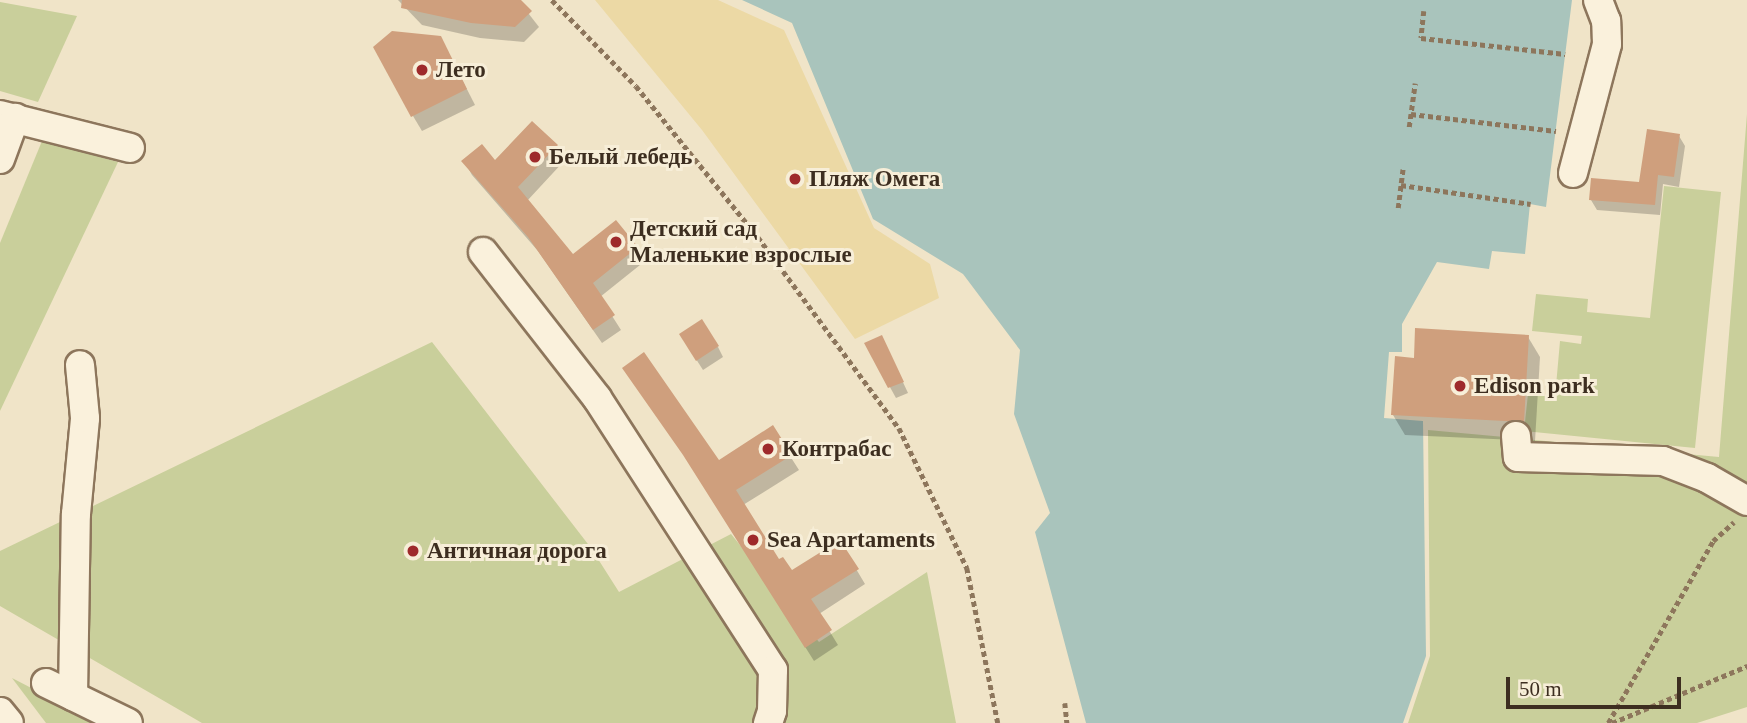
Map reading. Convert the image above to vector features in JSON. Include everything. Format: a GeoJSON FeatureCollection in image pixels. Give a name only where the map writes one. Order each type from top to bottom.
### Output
{"type":"FeatureCollection","features":[{"type":"Feature","properties":{"kind":"street"},"geometry":{"type":"LineString","coordinates":[[1573,173],[1607,44],[1606,21],[1598,0]]}},
{"type":"Feature","properties":{"kind":"street"},"geometry":{"type":"LineString","coordinates":[[0,159],[7,116],[130,148]]}},
{"type":"Feature","properties":{"kind":"street"},"geometry":{"type":"LineString","coordinates":[[482,252],[597,398],[773,670],[772,711],[768,723]]}},
{"type":"Feature","properties":{"kind":"street"},"geometry":{"type":"LineString","coordinates":[[73,696],[76,514],[85,418],[80,365]]}},
{"type":"Feature","properties":{"kind":"street"},"geometry":{"type":"LineString","coordinates":[[1516,436],[1518,457],[1663,461],[1707,478],[1743,510]]}},
{"type":"Feature","properties":{"kind":"street"},"geometry":{"type":"LineString","coordinates":[[46,683],[128,723]]}},
{"type":"Feature","properties":{"kind":"street"},"geometry":{"type":"LineString","coordinates":[[0,712],[9,723]]}},
{"type":"Feature","properties":{"kind":"path"},"geometry":{"type":"LineString","coordinates":[[552,0],[645,97],[758,237],[899,428],[967,568],[998,723]]}},
{"type":"Feature","properties":{"kind":"path"},"geometry":{"type":"LineString","coordinates":[[1424,10],[1421,38],[1565,54]]}},
{"type":"Feature","properties":{"kind":"path"},"geometry":{"type":"LineString","coordinates":[[1409,127],[1415,83]]}},
{"type":"Feature","properties":{"kind":"path"},"geometry":{"type":"LineString","coordinates":[[1411,114],[1556,131]]}},
{"type":"Feature","properties":{"kind":"path"},"geometry":{"type":"LineString","coordinates":[[1398,208],[1403,169]]}},
{"type":"Feature","properties":{"kind":"path"},"geometry":{"type":"LineString","coordinates":[[1401,185],[1531,204]]}},
{"type":"Feature","properties":{"kind":"path"},"geometry":{"type":"LineString","coordinates":[[1610,723],[1713,541],[1743,510]]}},
{"type":"Feature","properties":{"kind":"path"},"geometry":{"type":"LineString","coordinates":[[1610,723],[1747,666]]}},
{"type":"Feature","properties":{"kind":"path"},"geometry":{"type":"LineString","coordinates":[[1065,703],[1067,723]]}},
{"type":"Feature","properties":{"kind":"green space"},"geometry":{"type":"Polygon","coordinates":[[[0,2],[77,16],[38,102],[0,91],[0,2]]]}},
{"type":"Feature","properties":{"kind":"green space"},"geometry":{"type":"Polygon","coordinates":[[[1747,114],[1747,707],[1697,723],[1408,723],[1430,656],[1428,430],[1719,457],[1747,114]]]}},
{"type":"Feature","properties":{"kind":"green space"},"geometry":{"type":"Polygon","coordinates":[[[42,141],[118,162],[0,411],[0,243],[42,141]]]}},
{"type":"Feature","properties":{"kind":"green space"},"geometry":{"type":"Polygon","coordinates":[[[1664,186],[1721,192],[1695,448],[1524,431],[1528,394],[1555,397],[1560,341],[1581,344],[1582,336],[1532,331],[1536,294],[1588,299],[1587,312],[1650,318],[1664,186]]]}},
{"type":"Feature","properties":{"kind":"green space"},"geometry":{"type":"Polygon","coordinates":[[[432,342],[591,548],[619,592],[731,534],[819,642],[927,572],[956,723],[202,723],[0,606],[0,551],[432,342]]]}},
{"type":"Feature","properties":{"kind":"green space"},"geometry":{"type":"Polygon","coordinates":[[[12,678],[99,723],[46,723],[12,678]]]}},
{"type":"Feature","properties":{"kind":"sand","name":"Пляж Омега"},"geometry":{"type":"Polygon","coordinates":[[[595,0],[718,0],[784,30],[874,228],[930,264],[939,298],[855,339],[702,130],[595,0]]]}},
{"type":"Feature","properties":{"kind":"water"},"geometry":{"type":"Polygon","coordinates":[[[742,0],[1572,0],[1546,207],[1530,204],[1525,254],[1492,251],[1489,269],[1437,262],[1402,324],[1402,352],[1389,352],[1384,418],[1423,421],[1426,656],[1403,723],[1086,723],[1035,532],[1050,513],[1014,414],[1020,350],[963,274],[873,219],[792,23],[742,0]]]}},
{"type":"Feature","properties":{"kind":"building"},"geometry":{"type":"Polygon","coordinates":[[[402,0],[521,0],[532,11],[515,27],[471,23],[401,8],[402,0]]]}},
{"type":"Feature","properties":{"kind":"building","name":"Лето"},"geometry":{"type":"Polygon","coordinates":[[[392,31],[441,36],[467,89],[411,117],[373,47],[392,31]]]}},
{"type":"Feature","properties":{"kind":"building"},"geometry":{"type":"Polygon","coordinates":[[[532,121],[558,145],[518,187],[573,254],[616,220],[638,247],[593,283],[615,315],[593,330],[528,237],[461,161],[482,144],[495,160],[532,121]]]}},
{"type":"Feature","properties":{"kind":"building"},"geometry":{"type":"Polygon","coordinates":[[[1647,129],[1680,134],[1674,177],[1658,175],[1655,205],[1589,200],[1591,178],[1639,182],[1647,129]]]}},
{"type":"Feature","properties":{"kind":"building"},"geometry":{"type":"Polygon","coordinates":[[[702,319],[719,346],[696,361],[679,334],[702,319]]]}},
{"type":"Feature","properties":{"kind":"building","name":"Edison park"},"geometry":{"type":"Polygon","coordinates":[[[1415,328],[1529,335],[1524,422],[1391,415],[1395,356],[1414,358],[1415,328]]]}},
{"type":"Feature","properties":{"kind":"building"},"geometry":{"type":"Polygon","coordinates":[[[882,335],[904,382],[888,388],[864,343],[882,335]]]}},
{"type":"Feature","properties":{"kind":"building"},"geometry":{"type":"Polygon","coordinates":[[[644,352],[719,460],[773,425],[792,455],[736,490],[779,559],[783,557],[792,570],[840,540],[859,569],[811,599],[832,630],[805,648],[683,455],[622,368],[644,352]]]}},
{"type":"Feature","properties":{"kind":"place","name":"Лето"},"geometry":{"type":"Point","coordinates":[422,70]}},
{"type":"Feature","properties":{"kind":"place","name":"Белый лебедь"},"geometry":{"type":"Point","coordinates":[535,157]}},
{"type":"Feature","properties":{"kind":"place","name":"Пляж Омега"},"geometry":{"type":"Point","coordinates":[795,179]}},
{"type":"Feature","properties":{"kind":"place","name":"Детский сад Маленькие взрослые"},"geometry":{"type":"Point","coordinates":[616,242]}},
{"type":"Feature","properties":{"kind":"place","name":"Edison park"},"geometry":{"type":"Point","coordinates":[1460,386]}},
{"type":"Feature","properties":{"kind":"place","name":"Контрабас"},"geometry":{"type":"Point","coordinates":[768,449]}},
{"type":"Feature","properties":{"kind":"place","name":"Sea Apartaments"},"geometry":{"type":"Point","coordinates":[753,540]}},
{"type":"Feature","properties":{"kind":"place","name":"Античная дорога"},"geometry":{"type":"Point","coordinates":[413,551]}}]}
